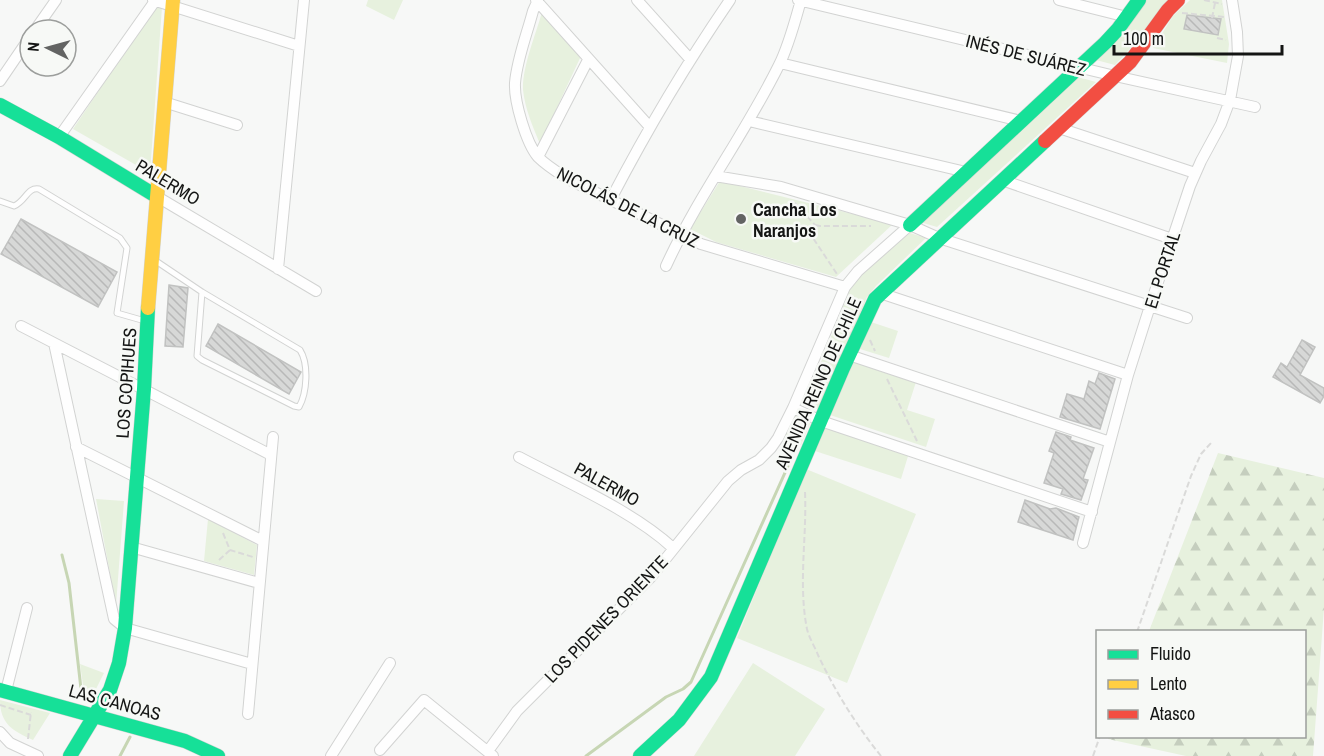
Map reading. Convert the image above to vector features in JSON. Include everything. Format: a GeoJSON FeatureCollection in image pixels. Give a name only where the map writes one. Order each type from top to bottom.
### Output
{"type":"FeatureCollection","features":[{"type":"Feature","properties":{"kind":"street"},"geometry":{"type":"LineString","coordinates":[[43,18],[56,0]]}},
{"type":"Feature","properties":{"kind":"street"},"geometry":{"type":"LineString","coordinates":[[59,137],[154,0],[173,3],[299,46]]}},
{"type":"Feature","properties":{"kind":"street"},"geometry":{"type":"LineString","coordinates":[[278,269],[304,0]]}},
{"type":"Feature","properties":{"kind":"street"},"geometry":{"type":"LineString","coordinates":[[537,0],[649,126]]}},
{"type":"Feature","properties":{"kind":"street","name":"NICOLÁS DE LA CRUZ"},"geometry":{"type":"LineString","coordinates":[[537,0],[515,86],[524,125],[538,157],[568,179],[681,235],[723,252],[846,287]]}},
{"type":"Feature","properties":{"kind":"street"},"geometry":{"type":"LineString","coordinates":[[636,0],[690,59]]}},
{"type":"Feature","properties":{"kind":"street"},"geometry":{"type":"LineString","coordinates":[[611,199],[649,126],[730,0]]}},
{"type":"Feature","properties":{"kind":"street"},"geometry":{"type":"LineString","coordinates":[[666,266],[681,235],[749,121],[780,63],[800,0]]}},
{"type":"Feature","properties":{"kind":"street","name":"INÉS DE SUÁREZ"},"geometry":{"type":"LineString","coordinates":[[800,0],[1079,68],[1255,106]]}},
{"type":"Feature","properties":{"kind":"street"},"geometry":{"type":"LineString","coordinates":[[1059,0],[1127,17]]}},
{"type":"Feature","properties":{"kind":"street","name":"AVENIDA REINO DE CHILE"},"geometry":{"type":"LineString","coordinates":[[793,408],[846,287],[858,271],[1105,43],[1139,0]]}},
{"type":"Feature","properties":{"kind":"street","name":"LOS COPIHUES"},"geometry":{"type":"LineString","coordinates":[[70,756],[114,678],[125,628],[144,389],[151,258],[173,3]]}},
{"type":"Feature","properties":{"kind":"street","name":"EL PORTAL"},"geometry":{"type":"LineString","coordinates":[[1083,543],[1128,375],[1172,239],[1195,173],[1221,124],[1230,100],[1238,56],[1232,3]]}},
{"type":"Feature","properties":{"kind":"street","name":"AVENIDA REINO DE CHILE"},"geometry":{"type":"LineString","coordinates":[[640,756],[687,711],[700,696],[711,677],[849,355],[880,293],[1115,76],[1141,48],[1173,5]]}},
{"type":"Feature","properties":{"kind":"street"},"geometry":{"type":"LineString","coordinates":[[0,81],[18,55]]}},
{"type":"Feature","properties":{"kind":"street"},"geometry":{"type":"LineString","coordinates":[[538,157],[588,60]]}},
{"type":"Feature","properties":{"kind":"street"},"geometry":{"type":"LineString","coordinates":[[780,63],[1021,121]]}},
{"type":"Feature","properties":{"kind":"street"},"geometry":{"type":"LineString","coordinates":[[165,102],[237,125]]}},
{"type":"Feature","properties":{"kind":"street","name":"PALERMO"},"geometry":{"type":"LineString","coordinates":[[0,105],[59,137],[316,291]]}},
{"type":"Feature","properties":{"kind":"street"},"geometry":{"type":"LineString","coordinates":[[749,121],[966,172]]}},
{"type":"Feature","properties":{"kind":"street"},"geometry":{"type":"LineString","coordinates":[[1059,128],[1195,173]]}},
{"type":"Feature","properties":{"kind":"street"},"geometry":{"type":"LineString","coordinates":[[715,176],[781,187],[910,225],[939,238],[1187,318]]}},
{"type":"Feature","properties":{"kind":"street"},"geometry":{"type":"LineString","coordinates":[[1002,180],[1172,239]]}},
{"type":"Feature","properties":{"kind":"street"},"geometry":{"type":"LineString","coordinates":[[880,293],[1128,375]]}},
{"type":"Feature","properties":{"kind":"street"},"geometry":{"type":"LineString","coordinates":[[21,326],[271,455]]}},
{"type":"Feature","properties":{"kind":"street"},"geometry":{"type":"LineString","coordinates":[[54,343],[111,611],[118,624],[125,628],[252,664]]}},
{"type":"Feature","properties":{"kind":"street"},"geometry":{"type":"LineString","coordinates":[[849,355],[1110,442]]}},
{"type":"Feature","properties":{"kind":"street"},"geometry":{"type":"LineString","coordinates":[[793,408],[821,421],[1092,512]]}},
{"type":"Feature","properties":{"kind":"street","name":"LOS PIDENES ORIENTE"},"geometry":{"type":"LineString","coordinates":[[491,754],[517,711],[651,577],[728,481],[741,470],[759,460],[771,448],[793,408]]}},
{"type":"Feature","properties":{"kind":"street"},"geometry":{"type":"LineString","coordinates":[[248,714],[273,437]]}},
{"type":"Feature","properties":{"kind":"street"},"geometry":{"type":"LineString","coordinates":[[76,447],[263,541]]}},
{"type":"Feature","properties":{"kind":"street","name":"PALERMO"},"geometry":{"type":"LineString","coordinates":[[519,457],[630,516],[655,532],[673,548]]}},
{"type":"Feature","properties":{"kind":"street"},"geometry":{"type":"LineString","coordinates":[[131,547],[259,583]]}},
{"type":"Feature","properties":{"kind":"street"},"geometry":{"type":"LineString","coordinates":[[1,698],[27,608]]}},
{"type":"Feature","properties":{"kind":"street"},"geometry":{"type":"LineString","coordinates":[[331,756],[390,663]]}},
{"type":"Feature","properties":{"kind":"street","name":"LAS CANOAS"},"geometry":{"type":"LineString","coordinates":[[1,698],[33,698],[95,715],[194,751],[218,756]]}},
{"type":"Feature","properties":{"kind":"street"},"geometry":{"type":"LineString","coordinates":[[380,750],[424,700],[491,754]]}},
{"type":"Feature","properties":{"kind":"street"},"geometry":{"type":"LineString","coordinates":[[0,732],[10,742],[38,756]]}},
{"type":"Feature","properties":{"kind":"lane"},"geometry":{"type":"LineString","coordinates":[[0,201],[14,206],[24,201],[29,190],[39,189],[120,238],[127,248],[117,313],[148,322]]}},
{"type":"Feature","properties":{"kind":"lane"},"geometry":{"type":"LineString","coordinates":[[151,258],[202,292],[300,350],[306,367],[303,400],[299,407],[197,356],[202,292]]}},
{"type":"Feature","properties":{"kind":"path"},"geometry":{"type":"LineString","coordinates":[[1204,0],[1215,3],[1232,3]]}},
{"type":"Feature","properties":{"kind":"path"},"geometry":{"type":"LineString","coordinates":[[1213,16],[1215,3]]}},
{"type":"Feature","properties":{"kind":"path"},"geometry":{"type":"LineString","coordinates":[[1173,5],[1204,16],[1204,14],[1235,19]]}},
{"type":"Feature","properties":{"kind":"path"},"geometry":{"type":"LineString","coordinates":[[795,202],[814,225],[876,225]]}},
{"type":"Feature","properties":{"kind":"path"},"geometry":{"type":"LineString","coordinates":[[814,225],[811,235],[846,287]]}},
{"type":"Feature","properties":{"kind":"path"},"geometry":{"type":"LineString","coordinates":[[864,322],[880,366],[923,454]]}},
{"type":"Feature","properties":{"kind":"path"},"geometry":{"type":"LineString","coordinates":[[1138,630],[1191,476],[1201,454],[1211,443]]}},
{"type":"Feature","properties":{"kind":"path"},"geometry":{"type":"LineString","coordinates":[[801,465],[805,483],[807,517],[803,578],[807,631],[828,677],[864,735],[881,756]]}},
{"type":"Feature","properties":{"kind":"path"},"geometry":{"type":"LineString","coordinates":[[217,517],[230,550]]}},
{"type":"Feature","properties":{"kind":"path"},"geometry":{"type":"LineString","coordinates":[[230,550],[261,560]]}},
{"type":"Feature","properties":{"kind":"path"},"geometry":{"type":"LineString","coordinates":[[208,569],[230,550]]}},
{"type":"Feature","properties":{"kind":"path"},"geometry":{"type":"LineString","coordinates":[[0,712],[1,698],[31,715]]}},
{"type":"Feature","properties":{"kind":"path"},"geometry":{"type":"LineString","coordinates":[[26,751],[33,698]]}},
{"type":"Feature","properties":{"kind":"path"},"geometry":{"type":"LineString","coordinates":[[1093,756],[1099,738]]}},
{"type":"Feature","properties":{"kind":"green space"},"geometry":{"type":"Polygon","coordinates":[[[368,0],[403,0],[394,20],[366,6],[368,0]]]}},
{"type":"Feature","properties":{"kind":"green space"},"geometry":{"type":"Polygon","coordinates":[[[1145,0],[1168,0],[1140,38],[1115,65],[1096,60],[1145,0]]]}},
{"type":"Feature","properties":{"kind":"green space"},"geometry":{"type":"Polygon","coordinates":[[[1190,0],[1222,0],[1229,44],[1227,63],[1153,48],[1173,16],[1190,0]]]}},
{"type":"Feature","properties":{"kind":"green space"},"geometry":{"type":"Polygon","coordinates":[[[155,7],[162,7],[150,173],[73,129],[155,7]]]}},
{"type":"Feature","properties":{"kind":"green space"},"geometry":{"type":"Polygon","coordinates":[[[542,12],[581,56],[540,144],[527,111],[523,81],[542,12]]]}},
{"type":"Feature","properties":{"kind":"green space"},"geometry":{"type":"Polygon","coordinates":[[[1078,77],[1096,82],[937,227],[920,222],[1078,77]]]}},
{"type":"Feature","properties":{"kind":"green space"},"geometry":{"type":"Polygon","coordinates":[[[720,181],[893,224],[836,277],[716,242],[690,229],[720,181]]]}},
{"type":"Feature","properties":{"kind":"green space"},"geometry":{"type":"Polygon","coordinates":[[[910,233],[926,238],[867,297],[820,410],[804,405],[850,289],[857,277],[910,233]]]}},
{"type":"Feature","properties":{"kind":"green space"},"geometry":{"type":"Polygon","coordinates":[[[871,322],[898,331],[889,358],[860,349],[871,322]]]}},
{"type":"Feature","properties":{"kind":"green space"},"geometry":{"type":"Polygon","coordinates":[[[853,361],[916,382],[907,410],[935,419],[926,447],[830,415],[853,361]]]}},
{"type":"Feature","properties":{"kind":"green space"},"geometry":{"type":"Polygon","coordinates":[[[795,413],[812,419],[801,445],[782,439],[795,413]]]}},
{"type":"Feature","properties":{"kind":"green space"},"geometry":{"type":"Polygon","coordinates":[[[825,425],[909,453],[901,479],[815,451],[825,425]]]}},
{"type":"Feature","properties":{"kind":"green space"},"geometry":{"type":"Polygon","coordinates":[[[1218,453],[1324,478],[1324,608],[1313,756],[1186,756],[1108,739],[1306,738],[1306,630],[1149,630],[1218,453]]]}},
{"type":"Feature","properties":{"kind":"green space"},"geometry":{"type":"Polygon","coordinates":[[[806,469],[916,514],[847,683],[737,638],[806,469]]]}},
{"type":"Feature","properties":{"kind":"green space"},"geometry":{"type":"Polygon","coordinates":[[[96,499],[124,501],[116,605],[96,499]]]}},
{"type":"Feature","properties":{"kind":"green space"},"geometry":{"type":"Polygon","coordinates":[[[208,519],[257,545],[254,575],[204,561],[208,519]]]}},
{"type":"Feature","properties":{"kind":"green space"},"geometry":{"type":"Polygon","coordinates":[[[753,663],[825,709],[795,756],[694,756],[753,663]]]}},
{"type":"Feature","properties":{"kind":"green space"},"geometry":{"type":"Polygon","coordinates":[[[80,664],[104,673],[93,695],[84,692],[80,664]]]}},
{"type":"Feature","properties":{"kind":"green space"},"geometry":{"type":"Polygon","coordinates":[[[0,700],[50,713],[33,740],[9,726],[2,715],[0,700]]]}},
{"type":"Feature","properties":{"kind":"building"},"geometry":{"type":"Polygon","coordinates":[[[1187,15],[1221,19],[1218,35],[1184,29],[1187,15]]]}},
{"type":"Feature","properties":{"kind":"building"},"geometry":{"type":"Polygon","coordinates":[[[21,219],[117,272],[98,307],[1,254],[21,219]]]}},
{"type":"Feature","properties":{"kind":"building"},"geometry":{"type":"Polygon","coordinates":[[[169,285],[188,288],[183,347],[165,346],[169,285]]]}},
{"type":"Feature","properties":{"kind":"building"},"geometry":{"type":"Polygon","coordinates":[[[218,324],[301,372],[289,394],[206,346],[218,324]]]}},
{"type":"Feature","properties":{"kind":"building"},"geometry":{"type":"Polygon","coordinates":[[[1302,340],[1315,347],[1300,375],[1324,388],[1324,396],[1320,403],[1273,377],[1281,363],[1287,367],[1302,340]]]}},
{"type":"Feature","properties":{"kind":"building"},"geometry":{"type":"Polygon","coordinates":[[[1099,373],[1115,379],[1100,429],[1060,417],[1067,394],[1084,399],[1089,381],[1095,384],[1099,373]]]}},
{"type":"Feature","properties":{"kind":"building"},"geometry":{"type":"Polygon","coordinates":[[[1056,432],[1071,437],[1070,440],[1094,448],[1083,479],[1088,480],[1081,500],[1061,494],[1063,489],[1044,483],[1054,453],[1049,451],[1056,432]]]}},
{"type":"Feature","properties":{"kind":"building"},"geometry":{"type":"Polygon","coordinates":[[[1025,500],[1079,517],[1073,540],[1018,522],[1025,500]]]}},
{"type":"Feature","properties":{"kind":"waterway"},"geometry":{"type":"LineString","coordinates":[[586,756],[666,697],[683,689],[691,682],[788,466]]}},
{"type":"Feature","properties":{"kind":"waterway"},"geometry":{"type":"LineString","coordinates":[[62,555],[69,583],[81,689]]}},
{"type":"Feature","properties":{"kind":"waterway"},"geometry":{"type":"LineString","coordinates":[[120,756],[130,737]]}},
{"type":"Feature","properties":{"kind":"traffic: fast"},"geometry":{"type":"LineString","coordinates":[[910,225],[1105,43],[1139,0]]}},
{"type":"Feature","properties":{"kind":"traffic: fast"},"geometry":{"type":"LineString","coordinates":[[0,105],[59,137],[156,196]]}},
{"type":"Feature","properties":{"kind":"traffic: fast"},"geometry":{"type":"LineString","coordinates":[[640,756],[679,720],[711,677],[843,368],[875,299],[1045,141]]}},
{"type":"Feature","properties":{"kind":"traffic: fast"},"geometry":{"type":"LineString","coordinates":[[70,756],[110,690],[119,663],[125,628],[144,389],[148,308]]}},
{"type":"Feature","properties":{"kind":"traffic: fast"},"geometry":{"type":"LineString","coordinates":[[0,690],[185,741],[218,756]]}},
{"type":"Feature","properties":{"kind":"traffic: slow"},"geometry":{"type":"LineString","coordinates":[[148,308],[173,0]]}},
{"type":"Feature","properties":{"kind":"traffic: jam"},"geometry":{"type":"LineString","coordinates":[[1045,141],[1130,62],[1178,0]]}},
{"type":"Feature","properties":{"kind":"place","name":"Cancha Los Naranjos"},"geometry":{"type":"Point","coordinates":[741,219]}}]}
